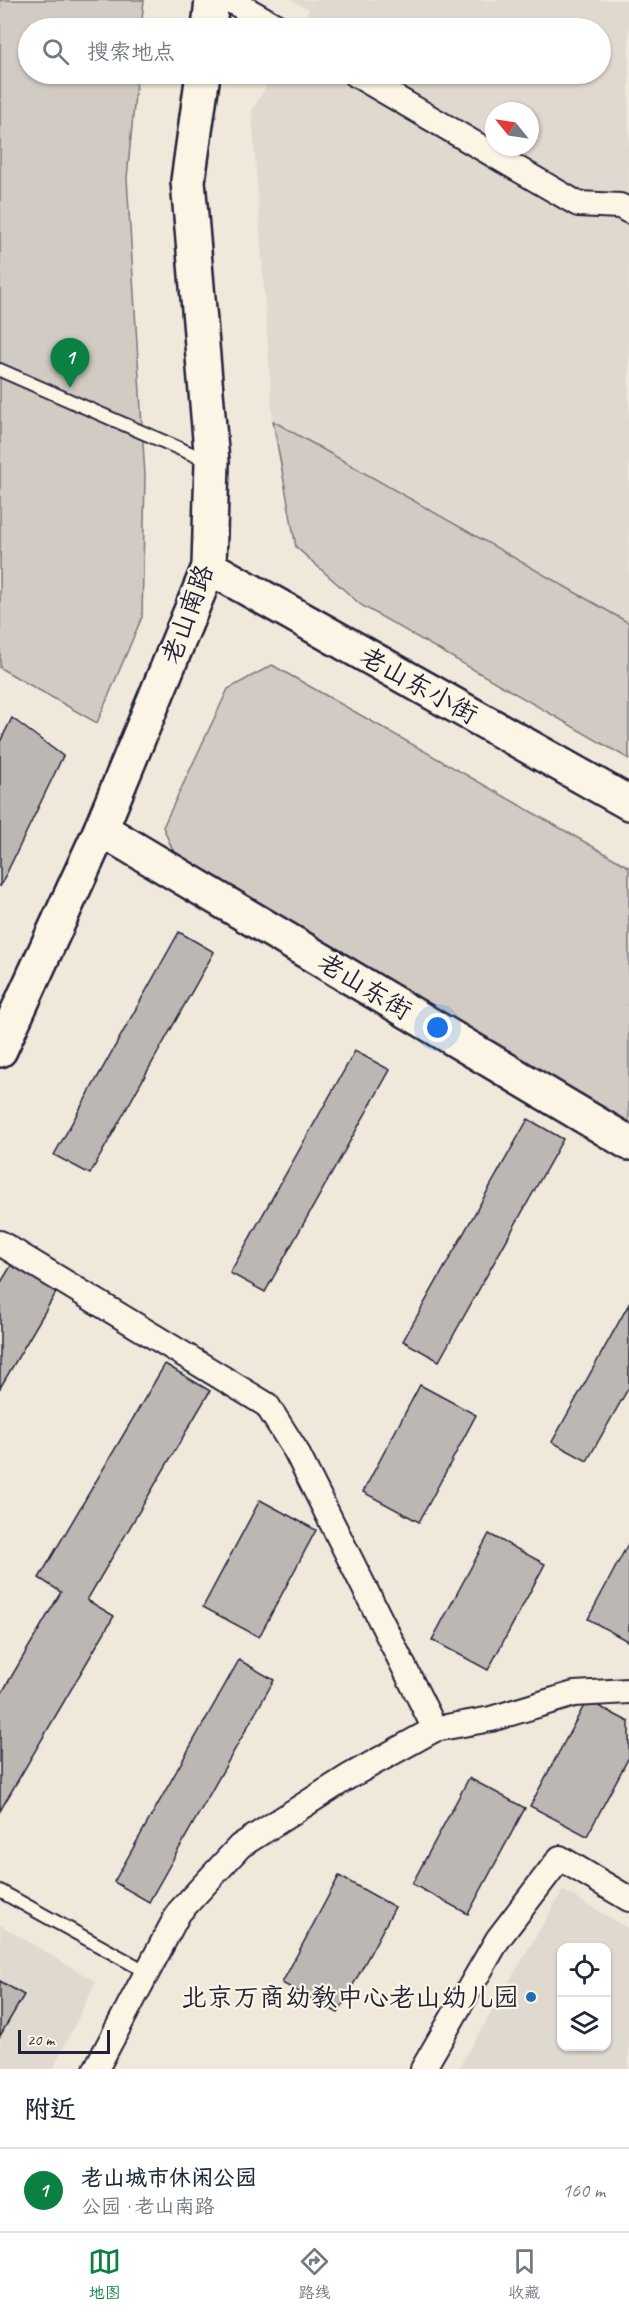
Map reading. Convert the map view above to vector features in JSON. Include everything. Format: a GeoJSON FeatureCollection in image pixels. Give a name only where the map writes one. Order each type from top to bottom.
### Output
{"type":"FeatureCollection","features":[{"type":"Feature","properties":{"kind":"street"},"geometry":{"type":"LineString","coordinates":[[210,18],[212,0]]}},
{"type":"Feature","properties":{"kind":"street"},"geometry":{"type":"LineString","coordinates":[[230,0],[262,18]]}},
{"type":"Feature","properties":{"kind":"street","name":"老山南路"},"geometry":{"type":"LineString","coordinates":[[0,1050],[101,829],[209,567],[212,462],[188,181],[202,84]]}},
{"type":"Feature","properties":{"kind":"street"},"geometry":{"type":"LineString","coordinates":[[372,84],[578,204],[620,206],[629,211]]}},
{"type":"Feature","properties":{"kind":"street","name":"老山东小街"},"geometry":{"type":"LineString","coordinates":[[209,567],[629,803]]}},
{"type":"Feature","properties":{"kind":"street","name":"老山东街"},"geometry":{"type":"LineString","coordinates":[[101,829],[629,1143]]}},
{"type":"Feature","properties":{"kind":"street"},"geometry":{"type":"LineString","coordinates":[[0,1243],[267,1405],[296,1451],[435,1729]]}},
{"type":"Feature","properties":{"kind":"street"},"geometry":{"type":"LineString","coordinates":[[96,2069],[179,1912],[240,1846],[348,1777],[435,1729],[490,1719],[574,1694],[629,1691]]}},
{"type":"Feature","properties":{"kind":"street"},"geometry":{"type":"LineString","coordinates":[[423,2069],[498,1940],[560,1858],[629,1899]]}},
{"type":"Feature","properties":{"kind":"lane"},"geometry":{"type":"LineString","coordinates":[[0,370],[212,462]]}},
{"type":"Feature","properties":{"kind":"lane"},"geometry":{"type":"LineString","coordinates":[[0,1891],[147,1972]]}},
{"type":"Feature","properties":{"kind":"shaded area"},"geometry":{"type":"Polygon","coordinates":[[[0,0],[144,0],[142,18],[18,18],[18,84],[136,84],[127,178],[145,476],[142,617],[97,723],[0,668],[0,0]]]}},
{"type":"Feature","properties":{"kind":"shaded area"},"geometry":{"type":"Polygon","coordinates":[[[291,0],[629,0],[629,623],[273,421],[252,111],[267,84],[611,84],[611,18],[304,18],[309,9],[291,0]]]}},
{"type":"Feature","properties":{"kind":"shaded area"},"geometry":{"type":"Polygon","coordinates":[[[273,421],[629,623],[629,759],[361,605],[296,547],[273,421]]]}},
{"type":"Feature","properties":{"kind":"shaded area"},"geometry":{"type":"Polygon","coordinates":[[[272,665],[629,867],[629,1124],[338,949],[176,858],[163,827],[228,689],[272,665]]]}},
{"type":"Feature","properties":{"kind":"shaded area","name":"北京万商幼教中心老山幼儿园"},"geometry":{"type":"Polygon","coordinates":[[[563,1890],[629,1929],[629,2069],[458,2069],[563,1890]]]}},
{"type":"Feature","properties":{"kind":"shaded area"},"geometry":{"type":"Polygon","coordinates":[[[0,1925],[96,1982],[53,2069],[0,2069],[0,1925]]]}},
{"type":"Feature","properties":{"kind":"building"},"geometry":{"type":"Polygon","coordinates":[[[12,718],[63,756],[0,887],[0,742],[12,718]]]}},
{"type":"Feature","properties":{"kind":"building"},"geometry":{"type":"Polygon","coordinates":[[[179,932],[214,952],[90,1174],[54,1155],[179,932]]]}},
{"type":"Feature","properties":{"kind":"building"},"geometry":{"type":"Polygon","coordinates":[[[355,1051],[390,1070],[265,1292],[230,1273],[355,1051]]]}},
{"type":"Feature","properties":{"kind":"building"},"geometry":{"type":"Polygon","coordinates":[[[528,1119],[563,1139],[439,1361],[403,1341],[528,1119]]]}},
{"type":"Feature","properties":{"kind":"building"},"geometry":{"type":"Polygon","coordinates":[[[15,1259],[60,1286],[0,1388],[0,1284],[15,1259]]]}},
{"type":"Feature","properties":{"kind":"building"},"geometry":{"type":"Polygon","coordinates":[[[629,1304],[629,1387],[587,1461],[552,1442],[629,1304]]]}},
{"type":"Feature","properties":{"kind":"building"},"geometry":{"type":"Polygon","coordinates":[[[165,1364],[210,1391],[87,1600],[114,1616],[0,1811],[0,1696],[61,1592],[39,1578],[165,1364]]]}},
{"type":"Feature","properties":{"kind":"building"},"geometry":{"type":"Polygon","coordinates":[[[420,1385],[476,1415],[419,1522],[363,1492],[420,1385]]]}},
{"type":"Feature","properties":{"kind":"building"},"geometry":{"type":"Polygon","coordinates":[[[260,1500],[316,1530],[259,1637],[203,1607],[260,1500]]]}},
{"type":"Feature","properties":{"kind":"building"},"geometry":{"type":"Polygon","coordinates":[[[489,1534],[545,1564],[488,1670],[432,1640],[489,1534]]]}},
{"type":"Feature","properties":{"kind":"building"},"geometry":{"type":"Polygon","coordinates":[[[629,1542],[629,1642],[588,1619],[629,1542]]]}},
{"type":"Feature","properties":{"kind":"building"},"geometry":{"type":"Polygon","coordinates":[[[239,1660],[274,1680],[149,1902],[114,1882],[239,1660]]]}},
{"type":"Feature","properties":{"kind":"building"},"geometry":{"type":"Polygon","coordinates":[[[587,1700],[629,1722],[629,1757],[587,1836],[530,1806],[587,1700]]]}},
{"type":"Feature","properties":{"kind":"building"},"geometry":{"type":"Polygon","coordinates":[[[469,1778],[525,1808],[468,1914],[412,1884],[469,1778]]]}},
{"type":"Feature","properties":{"kind":"building"},"geometry":{"type":"Polygon","coordinates":[[[339,1876],[395,1907],[338,2013],[282,1983],[339,1876]]]}},
{"type":"Feature","properties":{"kind":"building"},"geometry":{"type":"Polygon","coordinates":[[[0,1981],[24,1995],[0,2036],[0,1981]]]}},
{"type":"Feature","properties":{"kind":"place","name":"老山城市休闲公园"},"geometry":{"type":"Point","coordinates":[70,388]}},
{"type":"Feature","properties":{"kind":"place","name":"北京万商幼教中心老山幼儿园"},"geometry":{"type":"Point","coordinates":[531,1997]}}]}
